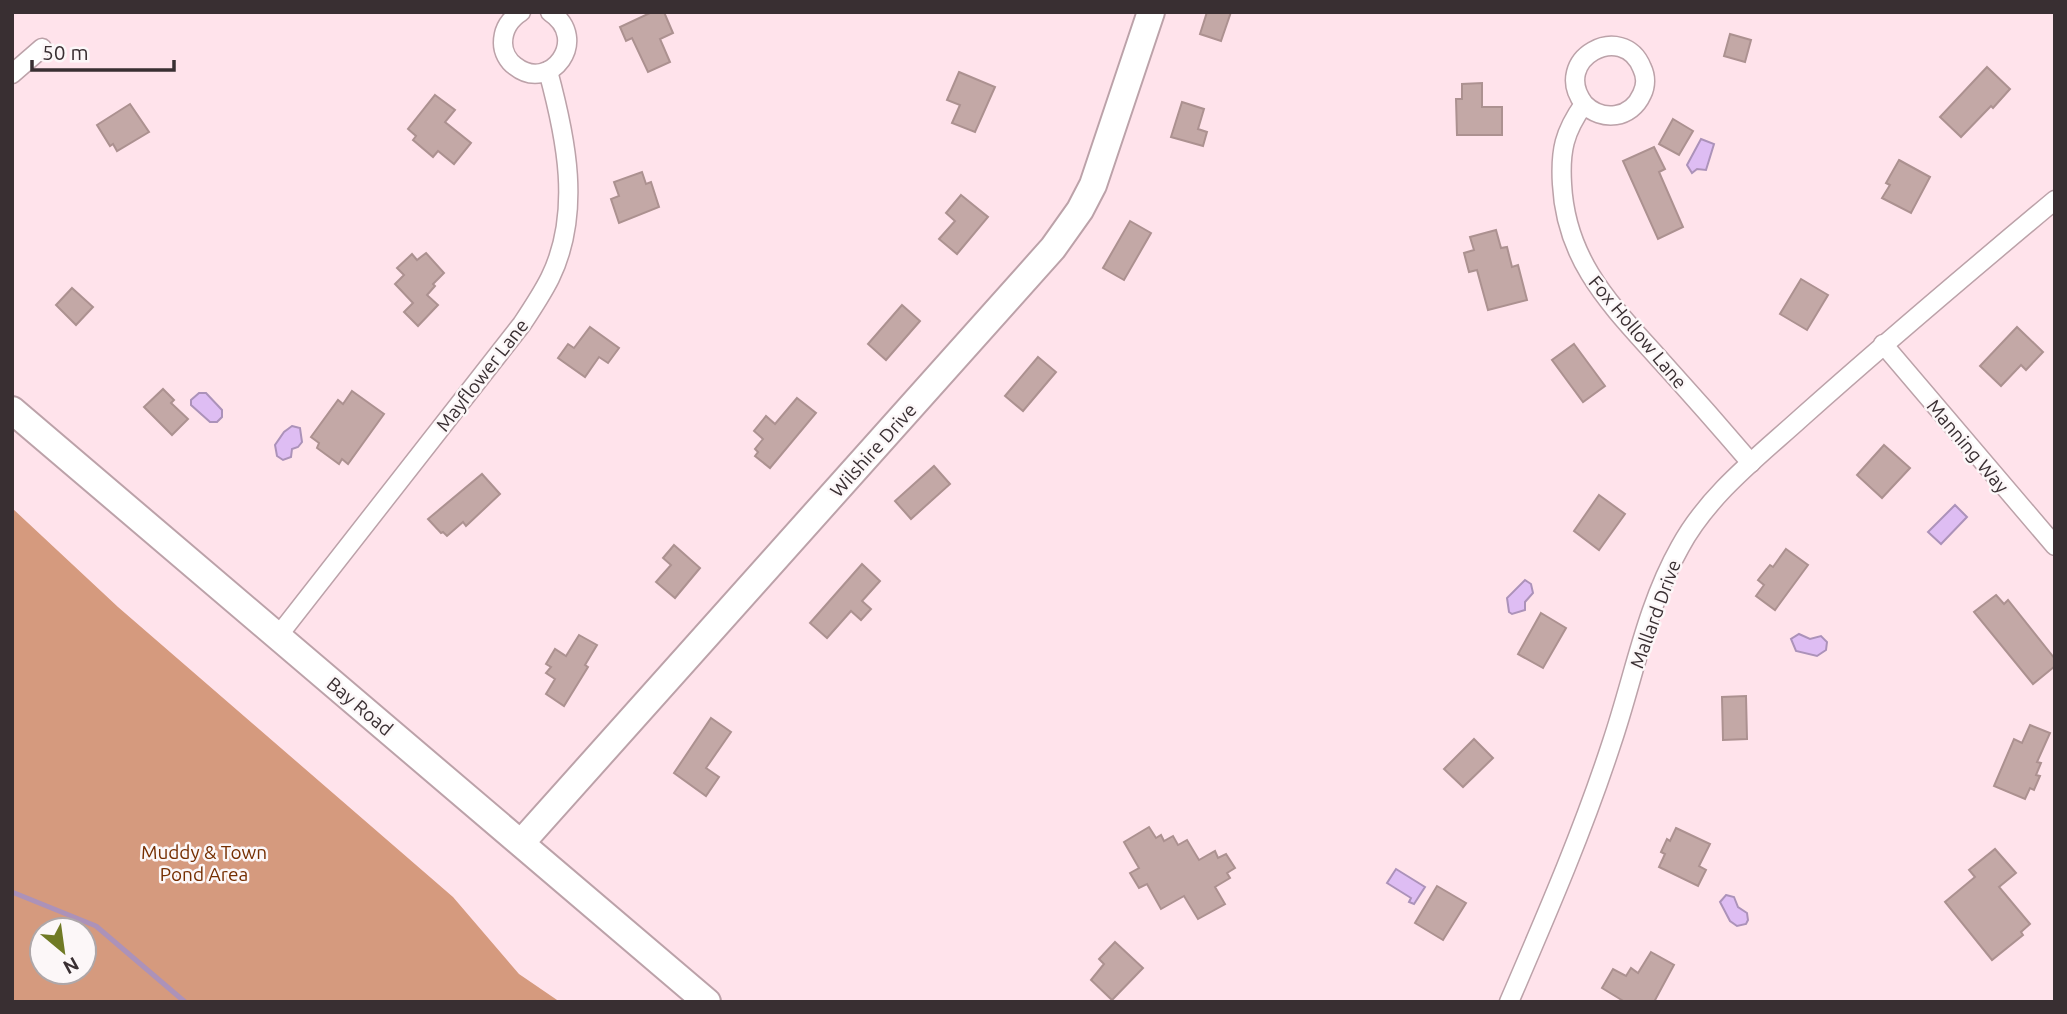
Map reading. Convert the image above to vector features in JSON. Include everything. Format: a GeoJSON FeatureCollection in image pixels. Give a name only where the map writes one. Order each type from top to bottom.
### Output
{"type":"FeatureCollection","features":[{"type":"Feature","properties":{"kind":"street"},"geometry":{"type":"LineString","coordinates":[[521,12],[506,28],[503,41],[505,53],[512,64],[523,71],[536,74],[548,71],[563,58],[568,39],[560,21],[550,12]]}},
{"type":"Feature","properties":{"kind":"street","name":"Wilshire Drive"},"geometry":{"type":"LineString","coordinates":[[522,843],[1053,248],[1080,210],[1093,185],[1151,12]]}},
{"type":"Feature","properties":{"kind":"street"},"geometry":{"type":"LineString","coordinates":[[12,74],[42,48]]}},
{"type":"Feature","properties":{"kind":"street","name":"Mayflower Lane"},"geometry":{"type":"LineString","coordinates":[[278,636],[522,324],[551,276],[566,227],[568,189],[564,139],[548,71]]}},
{"type":"Feature","properties":{"kind":"street","name":"Fox Hollow Lane"},"geometry":{"type":"LineString","coordinates":[[1584,104],[1566,134],[1562,159],[1564,212],[1584,268],[1614,307],[1751,463]]}},
{"type":"Feature","properties":{"kind":"street","name":"Mallard Drive"},"geometry":{"type":"LineString","coordinates":[[1509,1002],[1583,827],[1653,608],[1680,547],[1711,504],[1751,463],[1883,344],[2055,200]]}},
{"type":"Feature","properties":{"kind":"street","name":"Manning Way"},"geometry":{"type":"LineString","coordinates":[[1883,344],[2055,546]]}},
{"type":"Feature","properties":{"kind":"street","name":"Bay Road"},"geometry":{"type":"LineString","coordinates":[[12,410],[707,1002]]}},
{"type":"Feature","properties":{"kind":"green space","name":"Muddy & Town Pond Area"},"geometry":{"type":"Polygon","coordinates":[[[12,508],[118,607],[453,897],[519,974],[560,1002],[12,1002],[12,508]]]}},
{"type":"Feature","properties":{"kind":"shaded area"},"geometry":{"type":"Polygon","coordinates":[[[1701,139],[1714,144],[1706,170],[1697,169],[1692,173],[1687,165],[1701,139]]]}},
{"type":"Feature","properties":{"kind":"shaded area"},"geometry":{"type":"Polygon","coordinates":[[[199,393],[206,393],[222,410],[222,417],[217,422],[210,422],[191,405],[191,400],[199,393]]]}},
{"type":"Feature","properties":{"kind":"shaded area"},"geometry":{"type":"Polygon","coordinates":[[[292,426],[300,428],[302,442],[292,449],[291,457],[283,460],[277,456],[275,445],[292,426]]]}},
{"type":"Feature","properties":{"kind":"shaded area"},"geometry":{"type":"Polygon","coordinates":[[[1955,505],[1967,517],[1941,544],[1928,532],[1955,505]]]}},
{"type":"Feature","properties":{"kind":"shaded area"},"geometry":{"type":"Polygon","coordinates":[[[1525,580],[1531,584],[1533,593],[1525,602],[1525,610],[1512,614],[1509,612],[1507,598],[1525,580]]]}},
{"type":"Feature","properties":{"kind":"shaded area"},"geometry":{"type":"Polygon","coordinates":[[[1799,634],[1810,639],[1821,636],[1827,642],[1826,650],[1817,656],[1796,651],[1791,639],[1799,634]]]}},
{"type":"Feature","properties":{"kind":"shaded area"},"geometry":{"type":"Polygon","coordinates":[[[1396,869],[1425,887],[1414,904],[1409,902],[1411,898],[1387,883],[1396,869]]]}},
{"type":"Feature","properties":{"kind":"shaded area"},"geometry":{"type":"Polygon","coordinates":[[[1726,895],[1734,897],[1738,907],[1747,913],[1746,924],[1737,926],[1730,921],[1720,902],[1726,895]]]}},
{"type":"Feature","properties":{"kind":"building"},"geometry":{"type":"Polygon","coordinates":[[[652,12],[664,12],[673,33],[660,39],[670,62],[648,72],[632,38],[626,41],[620,27],[652,12]]]}},
{"type":"Feature","properties":{"kind":"building"},"geometry":{"type":"Polygon","coordinates":[[[1207,12],[1231,12],[1221,41],[1200,34],[1207,12]]]}},
{"type":"Feature","properties":{"kind":"building"},"geometry":{"type":"Polygon","coordinates":[[[1730,34],[1751,40],[1745,62],[1724,56],[1730,34]]]}},
{"type":"Feature","properties":{"kind":"building"},"geometry":{"type":"Polygon","coordinates":[[[1987,67],[2010,89],[1961,137],[1940,117],[1987,67]]]}},
{"type":"Feature","properties":{"kind":"building"},"geometry":{"type":"Polygon","coordinates":[[[959,72],[995,87],[975,132],[952,123],[960,105],[947,100],[959,72]]]}},
{"type":"Feature","properties":{"kind":"building"},"geometry":{"type":"Polygon","coordinates":[[[1482,83],[1482,107],[1502,107],[1502,135],[1457,135],[1456,99],[1462,99],[1462,84],[1482,83]]]}},
{"type":"Feature","properties":{"kind":"building"},"geometry":{"type":"Polygon","coordinates":[[[435,95],[455,110],[445,122],[471,143],[454,164],[438,151],[433,157],[413,140],[416,136],[408,129],[435,95]]]}},
{"type":"Feature","properties":{"kind":"building"},"geometry":{"type":"Polygon","coordinates":[[[1182,102],[1204,109],[1198,129],[1207,132],[1203,146],[1171,137],[1182,102]]]}},
{"type":"Feature","properties":{"kind":"building"},"geometry":{"type":"Polygon","coordinates":[[[130,104],[149,132],[117,151],[113,144],[110,146],[97,125],[130,104]]]}},
{"type":"Feature","properties":{"kind":"building"},"geometry":{"type":"Polygon","coordinates":[[[1673,119],[1693,131],[1679,155],[1659,144],[1673,119]]]}},
{"type":"Feature","properties":{"kind":"building"},"geometry":{"type":"Polygon","coordinates":[[[1654,147],[1665,169],[1659,172],[1683,227],[1658,239],[1623,161],[1654,147]]]}},
{"type":"Feature","properties":{"kind":"building"},"geometry":{"type":"Polygon","coordinates":[[[1899,160],[1930,177],[1911,213],[1882,198],[1890,185],[1886,183],[1899,160]]]}},
{"type":"Feature","properties":{"kind":"building"},"geometry":{"type":"Polygon","coordinates":[[[642,172],[646,184],[651,182],[659,207],[619,223],[611,199],[619,196],[614,182],[642,172]]]}},
{"type":"Feature","properties":{"kind":"building"},"geometry":{"type":"Polygon","coordinates":[[[961,195],[988,217],[957,254],[939,239],[955,221],[946,213],[961,195]]]}},
{"type":"Feature","properties":{"kind":"building"},"geometry":{"type":"Polygon","coordinates":[[[1130,221],[1151,233],[1124,280],[1103,268],[1130,221]]]}},
{"type":"Feature","properties":{"kind":"building"},"geometry":{"type":"Polygon","coordinates":[[[1496,230],[1501,248],[1507,247],[1512,267],[1518,265],[1527,300],[1488,310],[1477,270],[1469,272],[1464,253],[1474,250],[1470,237],[1496,230]]]}},
{"type":"Feature","properties":{"kind":"building"},"geometry":{"type":"Polygon","coordinates":[[[426,253],[444,273],[427,295],[438,305],[418,326],[404,312],[413,303],[395,284],[404,275],[397,268],[412,254],[417,260],[426,253]]]}},
{"type":"Feature","properties":{"kind":"building"},"geometry":{"type":"Polygon","coordinates":[[[1801,279],[1828,295],[1807,330],[1780,314],[1801,279]]]}},
{"type":"Feature","properties":{"kind":"building"},"geometry":{"type":"Polygon","coordinates":[[[72,288],[93,307],[76,325],[56,305],[72,288]]]}},
{"type":"Feature","properties":{"kind":"building"},"geometry":{"type":"Polygon","coordinates":[[[902,305],[920,321],[886,360],[868,344],[902,305]]]}},
{"type":"Feature","properties":{"kind":"building"},"geometry":{"type":"Polygon","coordinates":[[[590,327],[619,348],[608,363],[599,357],[585,377],[558,358],[568,344],[574,348],[590,327]]]}},
{"type":"Feature","properties":{"kind":"building"},"geometry":{"type":"Polygon","coordinates":[[[2017,327],[2043,352],[2026,370],[2021,365],[2001,386],[1980,366],[2017,327]]]}},
{"type":"Feature","properties":{"kind":"building"},"geometry":{"type":"Polygon","coordinates":[[[1574,344],[1605,386],[1583,402],[1552,360],[1574,344]]]}},
{"type":"Feature","properties":{"kind":"building"},"geometry":{"type":"Polygon","coordinates":[[[1038,357],[1056,372],[1023,411],[1005,396],[1038,357]]]}},
{"type":"Feature","properties":{"kind":"building"},"geometry":{"type":"Polygon","coordinates":[[[163,389],[174,400],[171,403],[188,419],[172,435],[144,407],[163,389]]]}},
{"type":"Feature","properties":{"kind":"building"},"geometry":{"type":"Polygon","coordinates":[[[352,391],[384,414],[348,464],[342,459],[339,464],[317,448],[319,443],[311,437],[338,400],[343,404],[352,391]]]}},
{"type":"Feature","properties":{"kind":"building"},"geometry":{"type":"Polygon","coordinates":[[[797,398],[816,413],[770,468],[755,456],[758,452],[755,449],[763,439],[754,431],[766,416],[775,424],[797,398]]]}},
{"type":"Feature","properties":{"kind":"building"},"geometry":{"type":"Polygon","coordinates":[[[1884,445],[1910,468],[1882,498],[1857,475],[1884,445]]]}},
{"type":"Feature","properties":{"kind":"building"},"geometry":{"type":"Polygon","coordinates":[[[934,466],[950,484],[911,519],[895,501],[934,466]]]}},
{"type":"Feature","properties":{"kind":"building"},"geometry":{"type":"Polygon","coordinates":[[[482,474],[500,494],[466,526],[463,522],[447,536],[441,533],[428,519],[482,474]]]}},
{"type":"Feature","properties":{"kind":"building"},"geometry":{"type":"Polygon","coordinates":[[[1599,495],[1625,514],[1599,550],[1574,531],[1599,495]]]}},
{"type":"Feature","properties":{"kind":"building"},"geometry":{"type":"Polygon","coordinates":[[[674,545],[700,568],[675,598],[656,582],[671,565],[663,558],[674,545]]]}},
{"type":"Feature","properties":{"kind":"building"},"geometry":{"type":"Polygon","coordinates":[[[1786,549],[1808,565],[1775,610],[1756,596],[1764,585],[1758,580],[1770,565],[1773,567],[1786,549]]]}},
{"type":"Feature","properties":{"kind":"building"},"geometry":{"type":"Polygon","coordinates":[[[862,564],[880,581],[862,601],[871,609],[861,620],[851,611],[827,638],[810,623],[862,564]]]}},
{"type":"Feature","properties":{"kind":"building"},"geometry":{"type":"Polygon","coordinates":[[[1996,595],[2004,604],[2008,600],[2055,659],[2055,666],[2033,684],[1974,612],[1996,595]]]}},
{"type":"Feature","properties":{"kind":"building"},"geometry":{"type":"Polygon","coordinates":[[[1541,613],[1566,628],[1543,668],[1518,654],[1541,613]]]}},
{"type":"Feature","properties":{"kind":"building"},"geometry":{"type":"Polygon","coordinates":[[[579,635],[597,645],[585,665],[588,667],[564,706],[546,694],[555,679],[546,673],[551,667],[546,664],[555,649],[566,656],[579,635]]]}},
{"type":"Feature","properties":{"kind":"building"},"geometry":{"type":"Polygon","coordinates":[[[1746,696],[1747,739],[1723,740],[1722,697],[1746,696]]]}},
{"type":"Feature","properties":{"kind":"building"},"geometry":{"type":"Polygon","coordinates":[[[711,718],[731,732],[706,768],[719,777],[706,796],[674,773],[711,718]]]}},
{"type":"Feature","properties":{"kind":"building"},"geometry":{"type":"Polygon","coordinates":[[[2030,725],[2050,733],[2037,762],[2041,763],[2036,775],[2040,776],[2034,790],[2030,788],[2025,799],[1994,786],[2014,739],[2022,743],[2030,725]]]}},
{"type":"Feature","properties":{"kind":"building"},"geometry":{"type":"Polygon","coordinates":[[[1474,739],[1493,758],[1463,787],[1444,769],[1474,739]]]}},
{"type":"Feature","properties":{"kind":"building"},"geometry":{"type":"Polygon","coordinates":[[[1149,827],[1156,838],[1161,835],[1164,841],[1173,836],[1178,845],[1187,840],[1199,860],[1215,851],[1218,858],[1226,854],[1235,868],[1227,873],[1230,878],[1215,887],[1225,904],[1198,919],[1184,896],[1161,909],[1147,884],[1139,888],[1130,873],[1139,868],[1124,842],[1149,827]]]}},
{"type":"Feature","properties":{"kind":"building"},"geometry":{"type":"Polygon","coordinates":[[[1676,828],[1710,844],[1699,866],[1706,870],[1698,886],[1659,867],[1665,854],[1661,852],[1676,828]]]}},
{"type":"Feature","properties":{"kind":"building"},"geometry":{"type":"Polygon","coordinates":[[[1995,849],[2016,873],[1999,887],[2030,924],[2021,932],[2023,935],[1992,960],[1945,902],[1975,877],[1969,870],[1995,849]]]}},
{"type":"Feature","properties":{"kind":"building"},"geometry":{"type":"Polygon","coordinates":[[[1437,886],[1466,903],[1443,940],[1415,923],[1437,886]]]}},
{"type":"Feature","properties":{"kind":"building"},"geometry":{"type":"Polygon","coordinates":[[[1115,942],[1143,968],[1112,1000],[1091,980],[1104,964],[1099,959],[1115,942]]]}},
{"type":"Feature","properties":{"kind":"building"},"geometry":{"type":"Polygon","coordinates":[[[1651,952],[1674,965],[1654,1002],[1625,1002],[1602,988],[1613,969],[1626,976],[1631,968],[1638,973],[1651,952]]]}},
{"type":"Feature","properties":{"kind":"waterway"},"geometry":{"type":"LineString","coordinates":[[12,892],[96,926],[185,1002]]}}]}
